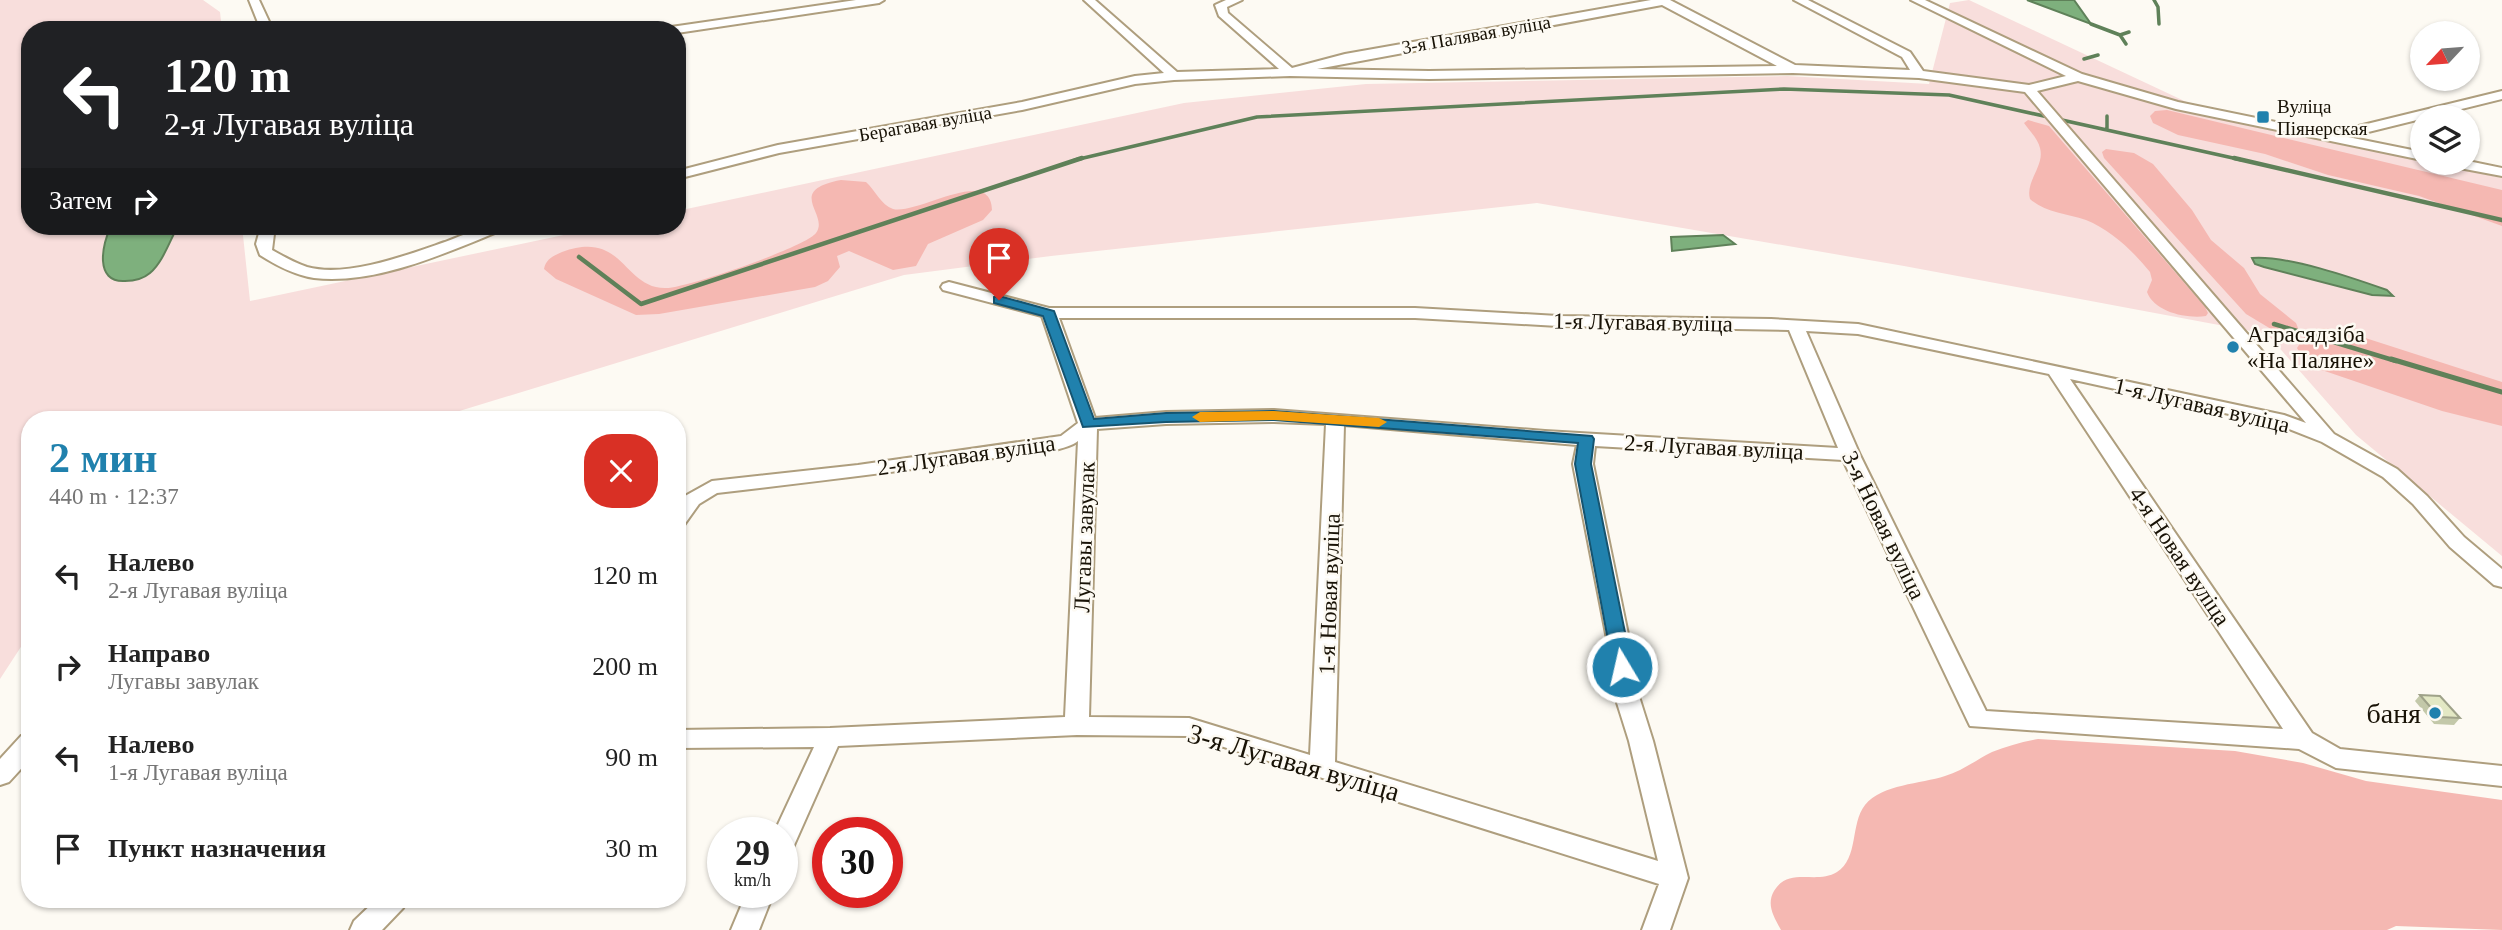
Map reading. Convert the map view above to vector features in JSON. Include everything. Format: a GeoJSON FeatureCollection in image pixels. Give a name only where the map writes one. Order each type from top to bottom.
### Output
{"type":"FeatureCollection","features":[{"type":"Feature","properties":{"kind":"street"},"geometry":{"type":"LineString","coordinates":[[686,28],[879,0]]}},
{"type":"Feature","properties":{"kind":"street"},"geometry":{"type":"LineString","coordinates":[[1090,0],[1174,76]]}},
{"type":"Feature","properties":{"kind":"street"},"geometry":{"type":"LineString","coordinates":[[1237,0],[1221,5],[1223,14],[1290,72],[1429,75],[1793,69],[1919,74],[2029,89],[2078,77]]}},
{"type":"Feature","properties":{"kind":"street"},"geometry":{"type":"LineString","coordinates":[[1799,0],[1906,55],[1919,74]]}},
{"type":"Feature","properties":{"kind":"street"},"geometry":{"type":"LineString","coordinates":[[1916,0],[2078,77],[2176,105],[2410,154]]}},
{"type":"Feature","properties":{"kind":"street"},"geometry":{"type":"LineString","coordinates":[[1663,1],[1793,69]]}},
{"type":"Feature","properties":{"kind":"street","name":"3-я Палявая вуліца"},"geometry":{"type":"LineString","coordinates":[[1290,72],[1345,58],[1663,1]]}},
{"type":"Feature","properties":{"kind":"street"},"geometry":{"type":"LineString","coordinates":[[256,4],[263,21]]}},
{"type":"Feature","properties":{"kind":"street","name":"Берагавая вуліца"},"geometry":{"type":"LineString","coordinates":[[686,173],[778,149],[1022,106],[1135,80],[1290,72]]}},
{"type":"Feature","properties":{"kind":"street"},"geometry":{"type":"LineString","coordinates":[[2029,89],[2329,438],[2390,473],[2420,500],[2457,542],[2502,580]]}},
{"type":"Feature","properties":{"kind":"street"},"geometry":{"type":"LineString","coordinates":[[2329,137],[2502,94]]}},
{"type":"Feature","properties":{"kind":"street"},"geometry":{"type":"LineString","coordinates":[[2480,168],[2502,172]]}},
{"type":"Feature","properties":{"kind":"street"},"geometry":{"type":"LineString","coordinates":[[266,235],[265,252],[289,266],[315,273],[388,264],[473,235]]}},
{"type":"Feature","properties":{"kind":"street","name":"1-я Лугавая вуліца"},"geometry":{"type":"LineString","coordinates":[[949,287],[1049,313],[1415,313],[1558,321],[1689,322],[1858,329],[2284,421],[2329,438]]}},
{"type":"Feature","properties":{"kind":"street","name":"Лугавы завулак"},"geometry":{"type":"LineString","coordinates":[[1049,313],[1088,424],[1076,726]]}},
{"type":"Feature","properties":{"kind":"street","name":"3-я Новая вуліца"},"geometry":{"type":"LineString","coordinates":[[1796,327],[1850,455],[1978,720],[2303,740]]}},
{"type":"Feature","properties":{"kind":"street","name":"4-я Новая вуліца"},"geometry":{"type":"LineString","coordinates":[[2056,372],[2303,740]]}},
{"type":"Feature","properties":{"kind":"street","name":"2-я Лугавая вуліца"},"geometry":{"type":"LineString","coordinates":[[686,508],[692,500],[712,487],[858,471],[1067,441],[1088,424],[1166,418],[1274,416],[1335,419],[1587,439],[1850,455]]}},
{"type":"Feature","properties":{"kind":"street","name":"1-я Новая вуліца"},"geometry":{"type":"LineString","coordinates":[[1322,769],[1335,419]]}},
{"type":"Feature","properties":{"kind":"street"},"geometry":{"type":"LineString","coordinates":[[1587,439],[1583,464],[1619,644],[1625,690],[1642,741],[1675,877],[1656,930]]}},
{"type":"Feature","properties":{"kind":"street","name":"3-я Лугавая вуліца"},"geometry":{"type":"LineString","coordinates":[[686,739],[830,737],[1076,726],[1189,727],[1675,877]]}},
{"type":"Feature","properties":{"kind":"street"},"geometry":{"type":"LineString","coordinates":[[794,817],[830,737]]}},
{"type":"Feature","properties":{"kind":"street"},"geometry":{"type":"LineString","coordinates":[[2303,740],[2336,758],[2502,776]]}},
{"type":"Feature","properties":{"kind":"street"},"geometry":{"type":"LineString","coordinates":[[0,775],[21,753]]}},
{"type":"Feature","properties":{"kind":"street"},"geometry":{"type":"LineString","coordinates":[[364,930],[385,908]]}},
{"type":"Feature","properties":{"kind":"street"},"geometry":{"type":"LineString","coordinates":[[745,930],[754,908]]}},
{"type":"Feature","properties":{"kind":"shaded area"},"geometry":{"type":"Polygon","coordinates":[[[0,0],[203,0],[220,12],[221,21],[21,21],[21,235],[243,235],[250,301],[563,235],[686,235],[686,209],[1184,103],[1366,84],[1787,76],[1929,84],[1950,3],[1969,0],[2227,121],[2410,159],[2410,175],[2480,173],[2502,178],[2502,556],[2356,435],[2267,334],[1904,266],[1537,203],[1051,256],[904,275],[459,411],[21,411],[21,647],[0,679],[0,0]]]}},
{"type":"Feature","properties":{"kind":"shaded area"},"geometry":{"type":"Polygon","coordinates":[[[2027,0],[2074,0],[2091,24],[2027,0]]]}},
{"type":"Feature","properties":{"kind":"shaded area"},"geometry":{"type":"Polygon","coordinates":[[[2167,110],[2410,168],[2410,175],[2439,175],[2502,190],[2502,226],[2419,196],[2328,175],[2265,154],[2178,135],[2153,123],[2150,116],[2155,111],[2167,110]]]}},
{"type":"Feature","properties":{"kind":"shaded area"},"geometry":{"type":"Polygon","coordinates":[[[2028,120],[2049,126],[2205,307],[2208,313],[2206,316],[2181,315],[2156,305],[2147,292],[2152,280],[2150,272],[2121,242],[2095,224],[2049,210],[2030,199],[2030,186],[2041,155],[2037,141],[2024,123],[2028,120]]]}},
{"type":"Feature","properties":{"kind":"shaded area"},"geometry":{"type":"Polygon","coordinates":[[[2106,149],[2134,153],[2153,164],[2192,210],[2211,240],[2244,268],[2260,294],[2296,323],[2298,328],[2294,333],[2271,329],[2246,314],[2104,158],[2102,152],[2106,149]]]}},
{"type":"Feature","properties":{"kind":"shaded area"},"geometry":{"type":"Polygon","coordinates":[[[841,180],[866,182],[882,201],[893,209],[904,209],[967,191],[980,192],[988,197],[992,210],[983,220],[928,244],[916,266],[893,270],[849,251],[837,256],[840,267],[828,281],[815,287],[659,314],[636,315],[556,279],[544,269],[548,260],[562,252],[583,247],[598,248],[611,254],[640,280],[652,286],[666,288],[696,281],[769,257],[808,239],[816,233],[819,226],[812,204],[815,190],[841,180]]]}},
{"type":"Feature","properties":{"kind":"shaded area"},"geometry":{"type":"Polygon","coordinates":[[[108,235],[173,235],[155,268],[135,280],[115,280],[108,276],[103,261],[108,235]]]}},
{"type":"Feature","properties":{"kind":"shaded area"},"geometry":{"type":"Polygon","coordinates":[[[1723,235],[1735,244],[1672,251],[1671,237],[1723,235]]]}},
{"type":"Feature","properties":{"kind":"shaded area"},"geometry":{"type":"Polygon","coordinates":[[[2252,258],[2283,260],[2320,268],[2387,290],[2393,296],[2372,295],[2264,267],[2255,264],[2252,258]]]}},
{"type":"Feature","properties":{"kind":"shaded area"},"geometry":{"type":"Polygon","coordinates":[[[2324,328],[2353,334],[2502,382],[2502,426],[2442,411],[2313,367],[2304,360],[2297,348],[2308,331],[2324,328]]]}},
{"type":"Feature","properties":{"kind":"shaded area"},"geometry":{"type":"Polygon","coordinates":[[[2038,739],[2235,751],[2303,763],[2366,781],[2502,800],[2502,930],[2396,926],[2387,930],[1781,930],[1771,906],[1774,891],[1787,879],[1829,876],[1844,866],[1852,850],[1860,813],[1872,798],[1891,789],[1951,774],[1992,752],[2038,739]]]}},
{"type":"Feature","properties":{"kind":"building"},"geometry":{"type":"Polygon","coordinates":[[[2420,695],[2440,696],[2460,718],[2439,717],[2420,695]]]}},
{"type":"Feature","properties":{"kind":"waterway"},"geometry":{"type":"LineString","coordinates":[[2154,0],[2158,7],[2159,24]]}},
{"type":"Feature","properties":{"kind":"waterway"},"geometry":{"type":"LineString","coordinates":[[2091,24],[2120,35]]}},
{"type":"Feature","properties":{"kind":"waterway"},"geometry":{"type":"LineString","coordinates":[[2120,35],[2129,32]]}},
{"type":"Feature","properties":{"kind":"waterway"},"geometry":{"type":"LineString","coordinates":[[2120,35],[2126,44]]}},
{"type":"Feature","properties":{"kind":"waterway"},"geometry":{"type":"LineString","coordinates":[[2084,59],[2098,55]]}},
{"type":"Feature","properties":{"kind":"waterway"},"geometry":{"type":"LineString","coordinates":[[1078,159],[1257,117],[1784,89],[1949,95],[2242,160]]}},
{"type":"Feature","properties":{"kind":"waterway"},"geometry":{"type":"LineString","coordinates":[[2107,116],[2107,129]]}},
{"type":"Feature","properties":{"kind":"waterway"},"geometry":{"type":"LineString","coordinates":[[2234,158],[2502,220]]}},
{"type":"Feature","properties":{"kind":"waterway"},"geometry":{"type":"LineString","coordinates":[[579,257],[641,304],[1078,159]]}},
{"type":"Feature","properties":{"kind":"waterway"},"geometry":{"type":"LineString","coordinates":[[2274,324],[2396,361]]}},
{"type":"Feature","properties":{"kind":"waterway"},"geometry":{"type":"LineString","coordinates":[[2391,359],[2502,392]]}},
{"type":"Feature","properties":{"kind":"slow traffic"},"geometry":{"type":"LineString","coordinates":[[1200,417],[1274,416],[1379,422]]}},
{"type":"Feature","properties":{"kind":"place","name":"Вуліца Піянерская"},"geometry":{"type":"Point","coordinates":[2263,117]}},
{"type":"Feature","properties":{"kind":"place","name":"Аграсядзіба «На Паляне»"},"geometry":{"type":"Point","coordinates":[2233,347]}},
{"type":"Feature","properties":{"kind":"place","name":"баня"},"geometry":{"type":"Point","coordinates":[2435,713]}},
{"type":"Feature","properties":{"kind":"route"},"geometry":{"type":"LineString","coordinates":[[999,300],[1049,313],[1088,424],[1166,418],[1274,416],[1587,439],[1583,464],[1622,667]]}}]}
